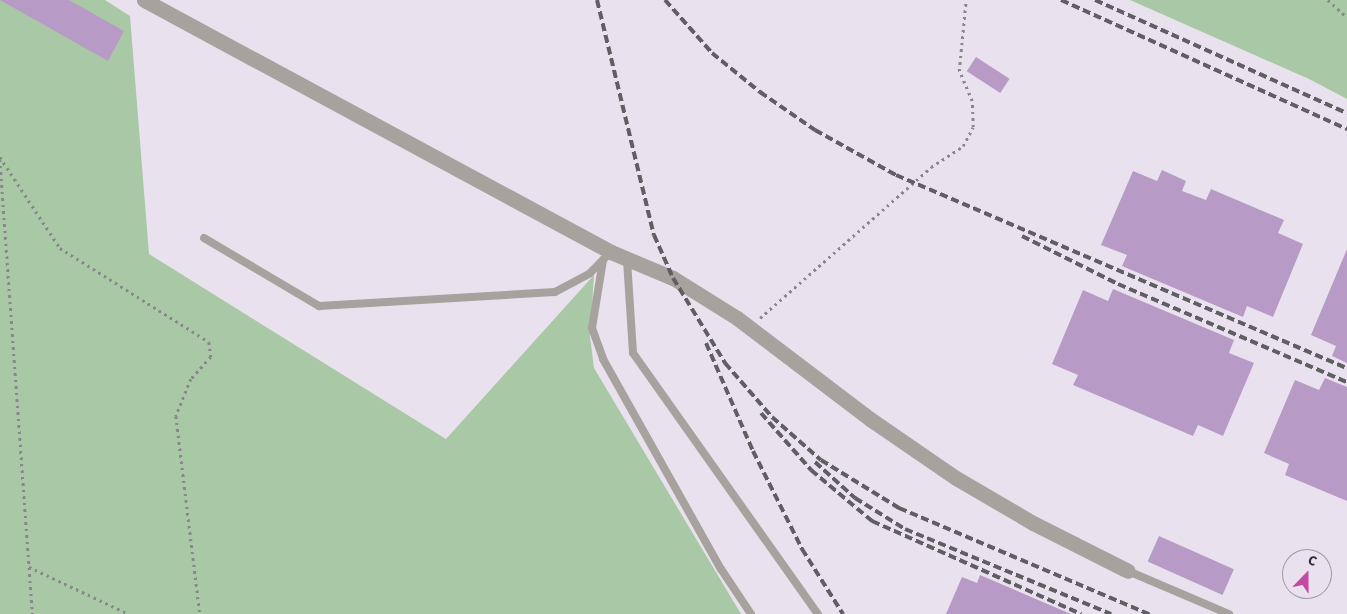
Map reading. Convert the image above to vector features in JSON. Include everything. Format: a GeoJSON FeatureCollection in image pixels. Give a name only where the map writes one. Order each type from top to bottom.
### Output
{"type":"FeatureCollection","features":[{"type":"Feature","properties":{"kind":"street"},"geometry":{"type":"LineString","coordinates":[[144,0],[607,256],[627,260],[674,278],[749,327],[870,419],[956,478],[1033,523],[1128,571]]}},
{"type":"Feature","properties":{"kind":"lane"},"geometry":{"type":"LineString","coordinates":[[204,238],[319,306],[555,292],[590,273],[607,256]]}},
{"type":"Feature","properties":{"kind":"lane"},"geometry":{"type":"LineString","coordinates":[[607,256],[592,328],[603,359],[721,569],[751,614]]}},
{"type":"Feature","properties":{"kind":"lane"},"geometry":{"type":"LineString","coordinates":[[627,260],[633,353],[818,614]]}},
{"type":"Feature","properties":{"kind":"lane"},"geometry":{"type":"LineString","coordinates":[[1128,571],[1229,614]]}},
{"type":"Feature","properties":{"kind":"path"},"geometry":{"type":"LineString","coordinates":[[749,327],[931,167],[963,146],[973,127],[972,101],[959,71],[966,0]]}},
{"type":"Feature","properties":{"kind":"path"},"geometry":{"type":"LineString","coordinates":[[1328,0],[1347,17]]}},
{"type":"Feature","properties":{"kind":"path"},"geometry":{"type":"LineString","coordinates":[[0,158],[33,614]]}},
{"type":"Feature","properties":{"kind":"path"},"geometry":{"type":"LineString","coordinates":[[0,158],[60,248],[209,342],[211,357],[191,379],[176,416],[200,614]]}},
{"type":"Feature","properties":{"kind":"path"},"geometry":{"type":"LineString","coordinates":[[29,567],[129,614]]}},
{"type":"Feature","properties":{"kind":"green space"},"geometry":{"type":"Polygon","coordinates":[[[0,0],[105,0],[130,16],[149,254],[446,439],[594,275],[590,336],[594,368],[741,614],[0,614],[0,0]]]}},
{"type":"Feature","properties":{"kind":"green space"},"geometry":{"type":"Polygon","coordinates":[[[1130,0],[1347,0],[1347,99],[1309,79],[1130,0]]]}},
{"type":"Feature","properties":{"kind":"building"},"geometry":{"type":"Polygon","coordinates":[[[0,0],[69,0],[124,31],[108,61],[0,0]]]}},
{"type":"Feature","properties":{"kind":"building"},"geometry":{"type":"Polygon","coordinates":[[[976,57],[1010,79],[1000,93],[967,71],[976,57]]]}},
{"type":"Feature","properties":{"kind":"building"},"geometry":{"type":"Polygon","coordinates":[[[1162,170],[1186,181],[1182,191],[1206,200],[1211,189],[1284,220],[1278,233],[1303,244],[1273,317],[1247,306],[1243,317],[1122,266],[1127,255],[1101,245],[1133,171],[1157,181],[1162,170]]]}},
{"type":"Feature","properties":{"kind":"building"},"geometry":{"type":"Polygon","coordinates":[[[1347,249],[1347,363],[1332,356],[1336,346],[1311,335],[1347,249]]]}},
{"type":"Feature","properties":{"kind":"building"},"geometry":{"type":"Polygon","coordinates":[[[1113,289],[1234,340],[1229,353],[1254,363],[1223,436],[1198,425],[1193,436],[1073,385],[1078,375],[1052,364],[1083,290],[1108,301],[1113,289]]]}},
{"type":"Feature","properties":{"kind":"building"},"geometry":{"type":"Polygon","coordinates":[[[1325,378],[1347,387],[1347,501],[1285,475],[1289,464],[1264,453],[1295,380],[1319,390],[1325,378]]]}},
{"type":"Feature","properties":{"kind":"building"},"geometry":{"type":"Polygon","coordinates":[[[1159,536],[1234,569],[1223,595],[1148,562],[1159,536]]]}},
{"type":"Feature","properties":{"kind":"building"},"geometry":{"type":"Polygon","coordinates":[[[980,575],[1071,614],[946,614],[962,577],[977,583],[980,575]]]}},
{"type":"Feature","properties":{"kind":"railway"},"geometry":{"type":"LineString","coordinates":[[597,0],[654,235],[673,278],[725,363],[772,417],[821,460],[899,508],[1149,614]]}},
{"type":"Feature","properties":{"kind":"railway"},"geometry":{"type":"LineString","coordinates":[[665,0],[712,53],[760,92],[815,130],[896,175],[1347,368]]}},
{"type":"Feature","properties":{"kind":"railway"},"geometry":{"type":"LineString","coordinates":[[1061,0],[1347,129]]}},
{"type":"Feature","properties":{"kind":"railway"},"geometry":{"type":"LineString","coordinates":[[1095,0],[1347,113]]}},
{"type":"Feature","properties":{"kind":"railway"},"geometry":{"type":"LineString","coordinates":[[1022,236],[1118,284],[1347,382]]}},
{"type":"Feature","properties":{"kind":"railway"},"geometry":{"type":"LineString","coordinates":[[706,343],[753,451],[802,549],[843,614]]}},
{"type":"Feature","properties":{"kind":"railway"},"geometry":{"type":"LineString","coordinates":[[761,413],[811,470],[872,521],[1081,614]]}},
{"type":"Feature","properties":{"kind":"railway"},"geometry":{"type":"LineString","coordinates":[[815,462],[855,498],[905,529],[1111,614]]}}]}
